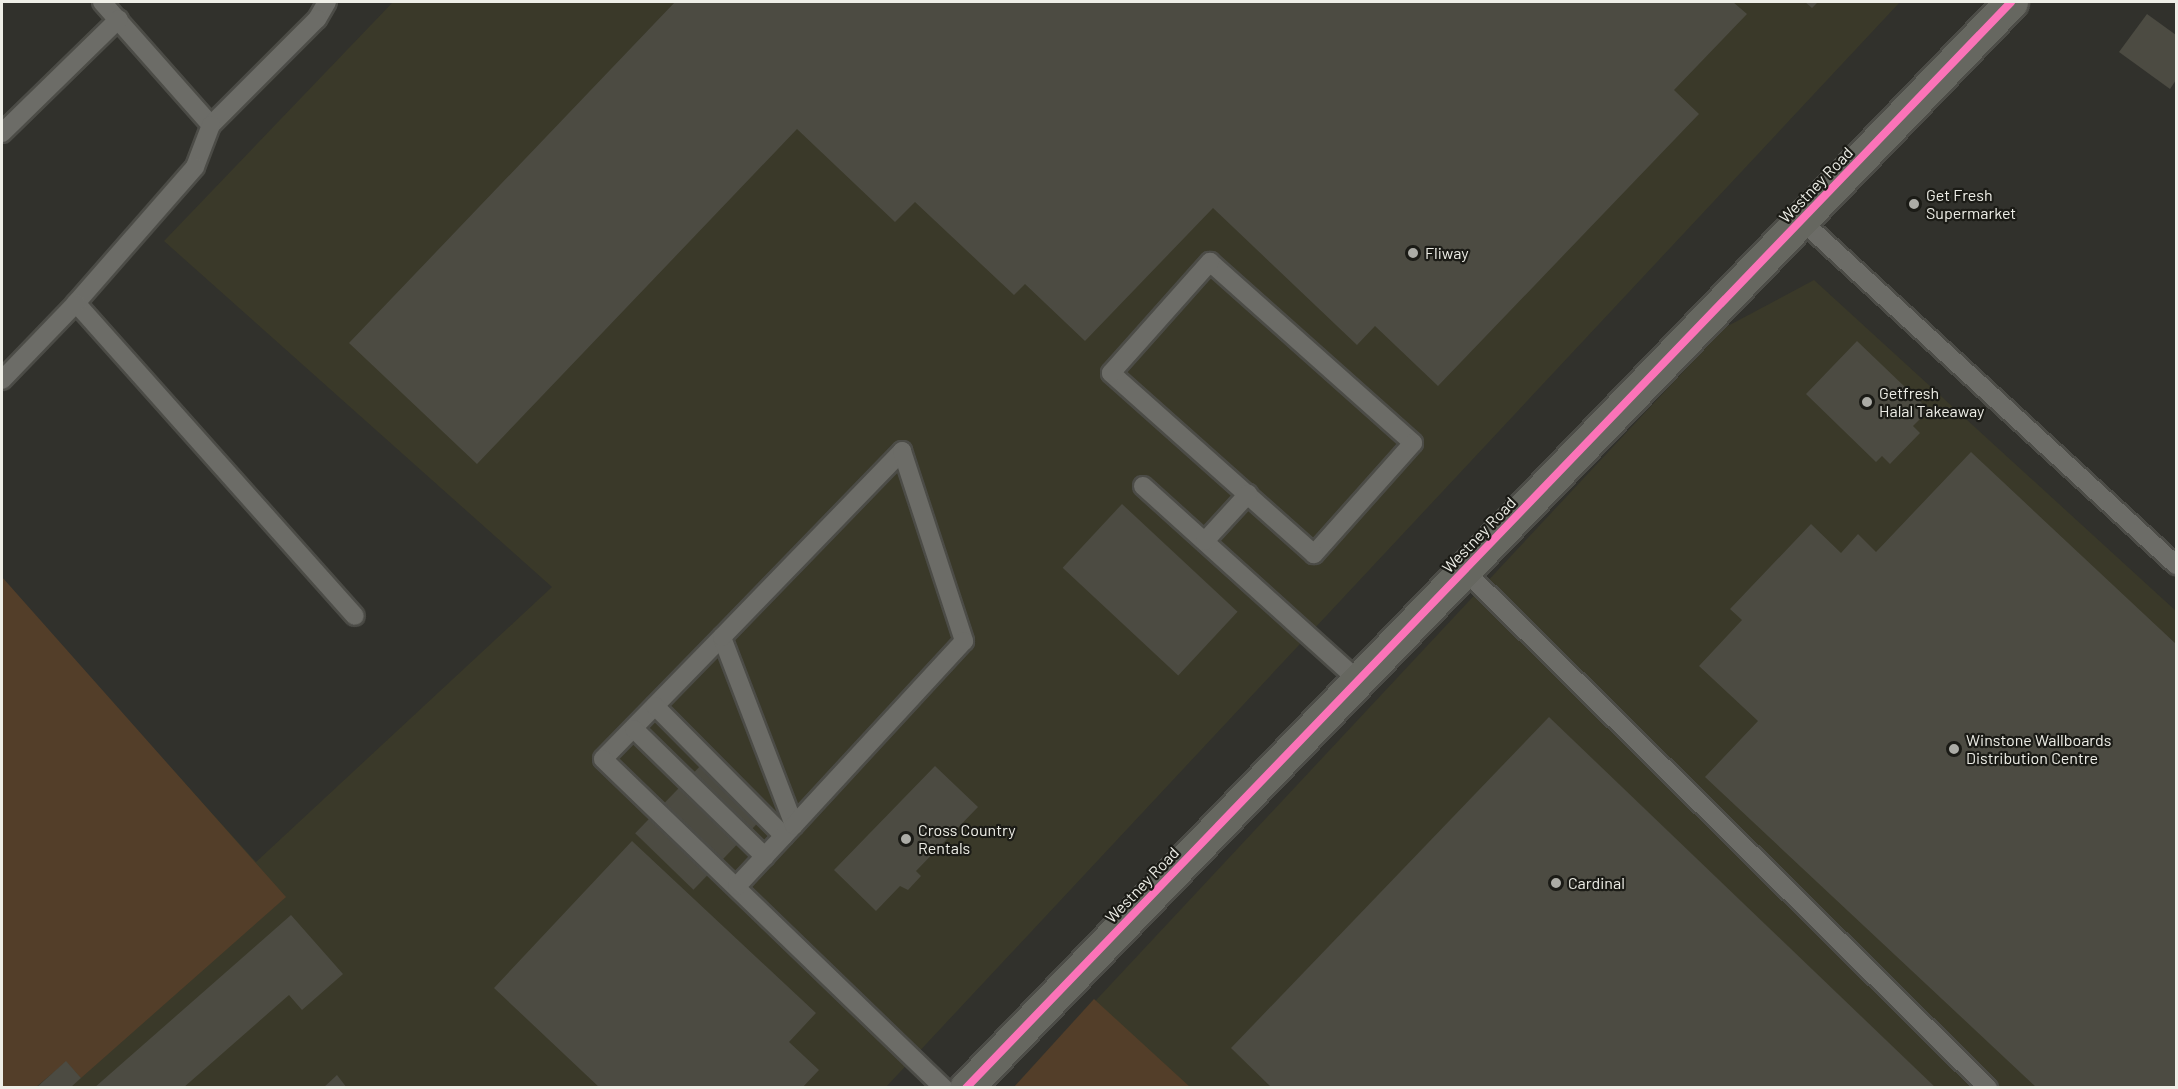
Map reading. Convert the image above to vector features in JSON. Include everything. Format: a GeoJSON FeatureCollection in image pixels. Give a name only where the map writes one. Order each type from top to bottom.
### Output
{"type":"FeatureCollection","features":[{"type":"Feature","properties":{"kind":"street","name":"Westney Road"},"geometry":{"type":"LineString","coordinates":[[966,1088],[2011,2]]}},
{"type":"Feature","properties":{"kind":"lane"},"geometry":{"type":"LineString","coordinates":[[102,2],[211,125]]}},
{"type":"Feature","properties":{"kind":"lane"},"geometry":{"type":"LineString","coordinates":[[2,380],[76,303],[195,167],[211,125],[316,18],[327,2]]}},
{"type":"Feature","properties":{"kind":"lane"},"geometry":{"type":"LineString","coordinates":[[2,133],[119,19]]}},
{"type":"Feature","properties":{"kind":"lane"},"geometry":{"type":"LineString","coordinates":[[1801,220],[2176,565]]}},
{"type":"Feature","properties":{"kind":"lane"},"geometry":{"type":"LineString","coordinates":[[1210,262],[1413,443],[1314,554],[1248,494],[1111,373],[1210,262]]}},
{"type":"Feature","properties":{"kind":"lane"},"geometry":{"type":"LineString","coordinates":[[76,303],[355,616]]}},
{"type":"Feature","properties":{"kind":"lane"},"geometry":{"type":"LineString","coordinates":[[737,886],[964,641],[902,451],[603,759],[944,1088]]}},
{"type":"Feature","properties":{"kind":"lane"},"geometry":{"type":"LineString","coordinates":[[1143,486],[1358,680]]}},
{"type":"Feature","properties":{"kind":"lane"},"geometry":{"type":"LineString","coordinates":[[1206,541],[1248,494]]}},
{"type":"Feature","properties":{"kind":"lane"},"geometry":{"type":"LineString","coordinates":[[1464,570],[1988,1088]]}},
{"type":"Feature","properties":{"kind":"lane"},"geometry":{"type":"LineString","coordinates":[[722,637],[789,831]]}},
{"type":"Feature","properties":{"kind":"lane"},"geometry":{"type":"LineString","coordinates":[[655,706],[789,831]]}},
{"type":"Feature","properties":{"kind":"lane"},"geometry":{"type":"LineString","coordinates":[[634,729],[765,857]]}},
{"type":"Feature","properties":{"kind":"shaded area"},"geometry":{"type":"Polygon","coordinates":[[[393,2],[1900,2],[886,1087],[2,1087],[2,581],[256,862],[552,587],[164,241],[393,2]]]}},
{"type":"Feature","properties":{"kind":"shaded area"},"geometry":{"type":"Polygon","coordinates":[[[1814,280],[2176,611],[2176,1087],[1014,1088],[1724,328],[1814,280]]]}},
{"type":"Feature","properties":{"kind":"shaded area"},"geometry":{"type":"Polygon","coordinates":[[[2,577],[286,897],[81,1078],[66,1062],[36,1087],[2,1087],[2,577]]]}},
{"type":"Feature","properties":{"kind":"shaded area"},"geometry":{"type":"Polygon","coordinates":[[[1094,999],[1190,1087],[1014,1087],[1094,999]]]}},
{"type":"Feature","properties":{"kind":"building","name":"Fliway"},"geometry":{"type":"Polygon","coordinates":[[[675,2],[1733,2],[1747,14],[1674,90],[1699,114],[1438,386],[1375,326],[1357,345],[1213,208],[1085,341],[1025,284],[1014,295],[915,202],[895,222],[797,129],[477,464],[349,343],[675,2]]]}},
{"type":"Feature","properties":{"kind":"building"},"geometry":{"type":"Polygon","coordinates":[[[1805,2],[1818,2],[1812,8],[1805,2]]]}},
{"type":"Feature","properties":{"kind":"building"},"geometry":{"type":"Polygon","coordinates":[[[2147,14],[2176,35],[2176,80],[2170,89],[2119,52],[2147,14]]]}},
{"type":"Feature","properties":{"kind":"building","name":"Getfresh Halal Takeaway"},"geometry":{"type":"Polygon","coordinates":[[[1857,341],[1929,410],[1913,426],[1920,433],[1890,464],[1882,456],[1876,462],[1806,394],[1857,341]]]}},
{"type":"Feature","properties":{"kind":"building","name":"Winstone Wallboards Distribution Centre"},"geometry":{"type":"Polygon","coordinates":[[[1971,452],[2176,644],[2176,1088],[2037,1088],[1705,777],[1758,721],[1699,666],[1742,620],[1730,609],[1811,524],[1841,553],[1858,534],[1876,552],[1971,452]]]}},
{"type":"Feature","properties":{"kind":"building"},"geometry":{"type":"Polygon","coordinates":[[[1122,504],[1238,612],[1178,675],[1063,568],[1122,504]]]}},
{"type":"Feature","properties":{"kind":"building","name":"Cardinal"},"geometry":{"type":"Polygon","coordinates":[[[1549,717],[1936,1088],[1272,1088],[1231,1048],[1549,717]]]}},
{"type":"Feature","properties":{"kind":"building"},"geometry":{"type":"Polygon","coordinates":[[[706,760],[764,816],[693,890],[635,833],[706,760]]]}},
{"type":"Feature","properties":{"kind":"building","name":"Cross Country Rentals"},"geometry":{"type":"Polygon","coordinates":[[[935,766],[978,807],[916,871],[921,876],[908,890],[900,886],[876,911],[834,870],[935,766]]]}},
{"type":"Feature","properties":{"kind":"building"},"geometry":{"type":"Polygon","coordinates":[[[632,841],[816,1013],[789,1042],[819,1070],[802,1088],[600,1088],[494,988],[632,841]]]}},
{"type":"Feature","properties":{"kind":"building"},"geometry":{"type":"Polygon","coordinates":[[[291,915],[343,974],[302,1010],[289,995],[183,1088],[94,1088],[291,915]]]}},
{"type":"Feature","properties":{"kind":"building"},"geometry":{"type":"Polygon","coordinates":[[[66,1061],[81,1078],[70,1088],[36,1088],[66,1061]]]}},
{"type":"Feature","properties":{"kind":"building"},"geometry":{"type":"Polygon","coordinates":[[[337,1075],[347,1088],[323,1088],[337,1075]]]}},
{"type":"Feature","properties":{"kind":"cycle path"},"geometry":{"type":"LineString","coordinates":[[966,1088],[2011,2]]}},
{"type":"Feature","properties":{"kind":"place","name":"Get Fresh Supermarket"},"geometry":{"type":"Point","coordinates":[1914,204]}},
{"type":"Feature","properties":{"kind":"place","name":"Fliway"},"geometry":{"type":"Point","coordinates":[1413,253]}},
{"type":"Feature","properties":{"kind":"place","name":"Getfresh Halal Takeaway"},"geometry":{"type":"Point","coordinates":[1867,402]}},
{"type":"Feature","properties":{"kind":"place","name":"Winstone Wallboards Distribution Centre"},"geometry":{"type":"Point","coordinates":[1954,749]}},
{"type":"Feature","properties":{"kind":"place","name":"Cross Country Rentals"},"geometry":{"type":"Point","coordinates":[906,839]}},
{"type":"Feature","properties":{"kind":"place","name":"Cardinal"},"geometry":{"type":"Point","coordinates":[1556,883]}}]}
